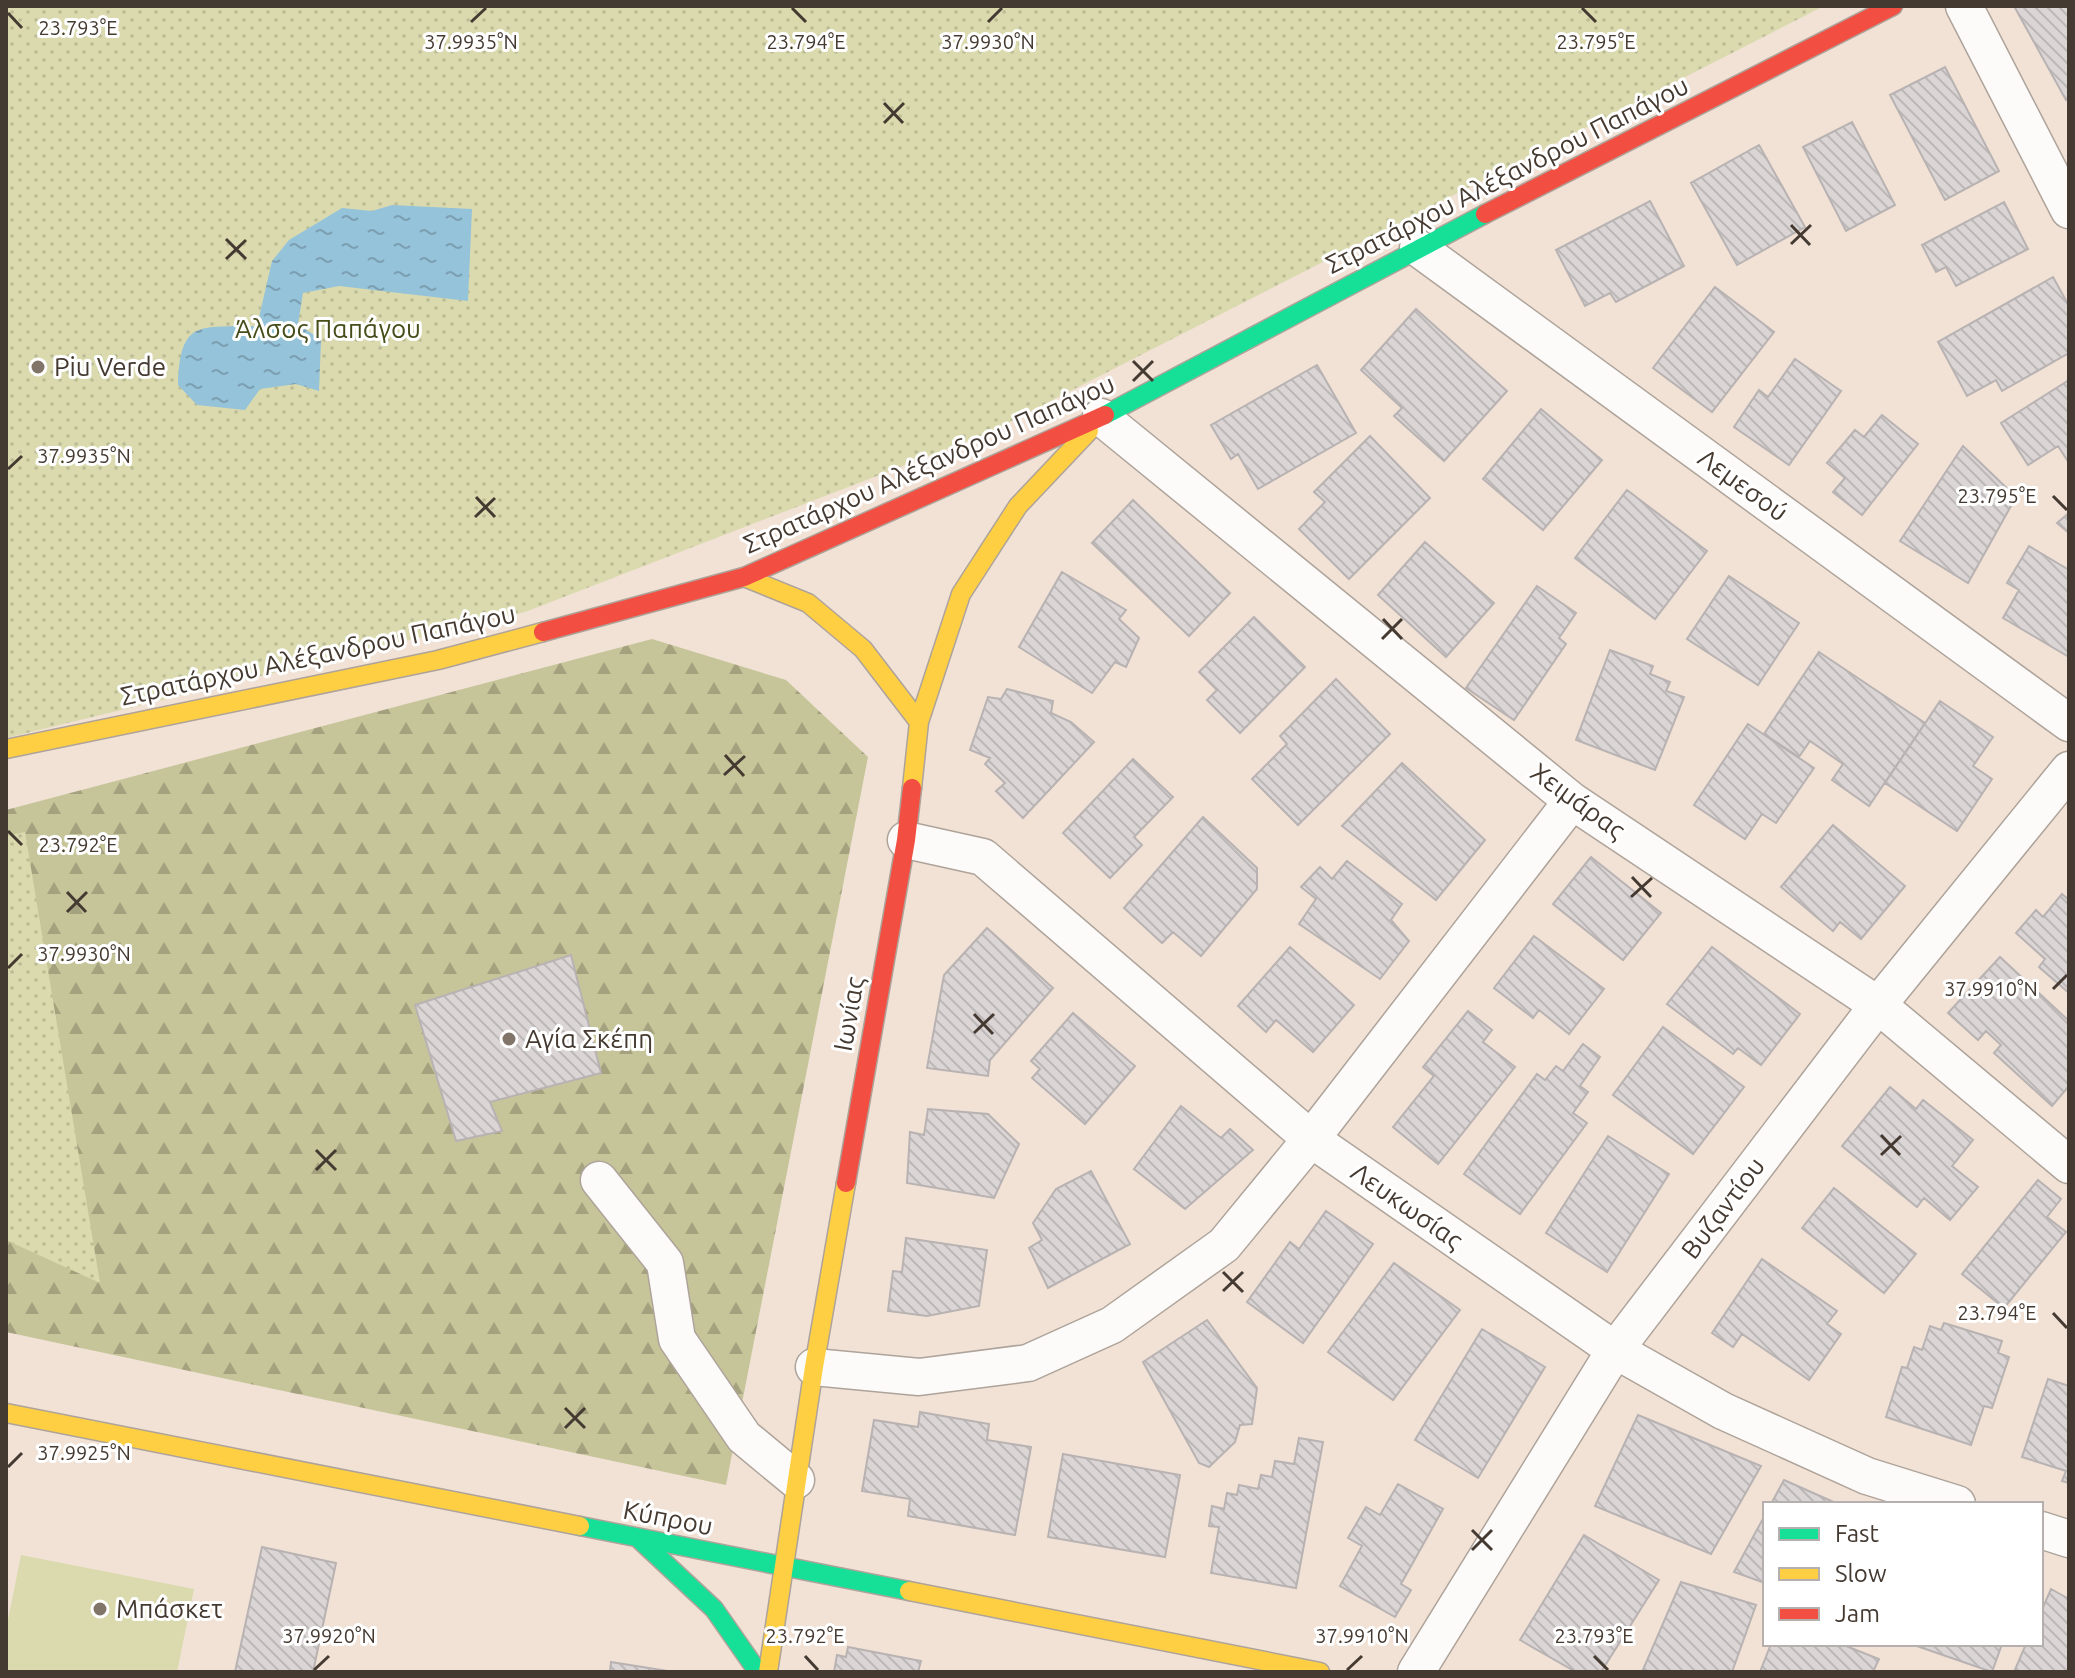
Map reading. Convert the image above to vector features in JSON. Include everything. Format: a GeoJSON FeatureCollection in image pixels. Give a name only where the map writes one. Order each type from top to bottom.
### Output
{"type":"FeatureCollection","features":[{"type":"Feature","properties":{"kind":"street","name":"Στρατάρχου Αλέξανδρου Παπάγου"},"geometry":{"type":"LineString","coordinates":[[6,749],[438,660],[744,577],[1101,417],[1418,248],[1893,6]]}},
{"type":"Feature","properties":{"kind":"street"},"geometry":{"type":"LineString","coordinates":[[1964,6],[2069,210]]}},
{"type":"Feature","properties":{"kind":"street","name":"Λεμεσού"},"geometry":{"type":"LineString","coordinates":[[1418,248],[2069,723]]}},
{"type":"Feature","properties":{"kind":"street","name":"Ιωνίας"},"geometry":{"type":"LineString","coordinates":[[768,1672],[814,1367],[906,840],[919,722],[961,594],[1018,506],[1101,417]]}},
{"type":"Feature","properties":{"kind":"street","name":"Χειμάρας"},"geometry":{"type":"LineString","coordinates":[[1101,417],[1572,801],[1878,1005],[2069,1165]]}},
{"type":"Feature","properties":{"kind":"street"},"geometry":{"type":"LineString","coordinates":[[744,577],[808,603],[863,649],[919,722]]}},
{"type":"Feature","properties":{"kind":"street","name":"Βυζαντίου"},"geometry":{"type":"LineString","coordinates":[[1416,1672],[1615,1350],[1878,1005],[2069,770]]}},
{"type":"Feature","properties":{"kind":"street"},"geometry":{"type":"LineString","coordinates":[[814,1367],[919,1377],[1028,1363],[1112,1325],[1224,1245],[1311,1139],[1572,801]]}},
{"type":"Feature","properties":{"kind":"street","name":"Λευκωσίας"},"geometry":{"type":"LineString","coordinates":[[906,840],[983,857],[1311,1139],[1615,1350],[1738,1417],[1867,1476],[1951,1502]]}},
{"type":"Feature","properties":{"kind":"street"},"geometry":{"type":"LineString","coordinates":[[599,1180],[665,1263],[677,1339],[744,1437],[796,1480]]}},
{"type":"Feature","properties":{"kind":"street","name":"Κύπρου"},"geometry":{"type":"LineString","coordinates":[[6,1413],[1320,1672]]}},
{"type":"Feature","properties":{"kind":"street"},"geometry":{"type":"LineString","coordinates":[[2043,1531],[2069,1539]]}},
{"type":"Feature","properties":{"kind":"street"},"geometry":{"type":"LineString","coordinates":[[639,1539],[714,1609],[758,1672]]}},
{"type":"Feature","properties":{"kind":"green space","name":"Άλσος Παπάγου"},"geometry":{"type":"Polygon","coordinates":[[[6,6],[1824,6],[988,433],[525,612],[6,738],[6,6]]]}},
{"type":"Feature","properties":{"kind":"green space"},"geometry":{"type":"Polygon","coordinates":[[[652,639],[786,680],[868,757],[726,1485],[6,1332],[6,810],[652,639]]]}},
{"type":"Feature","properties":{"kind":"green space"},"geometry":{"type":"Polygon","coordinates":[[[25,832],[100,1283],[6,1240],[6,836],[25,832]]]}},
{"type":"Feature","properties":{"kind":"green space","name":"Μπάσκετ"},"geometry":{"type":"Polygon","coordinates":[[[21,1555],[194,1589],[177,1672],[6,1672],[6,1630],[21,1555]]]}},
{"type":"Feature","properties":{"kind":"water"},"geometry":{"type":"Polygon","coordinates":[[[392,205],[472,209],[468,301],[339,286],[303,293],[298,324],[321,340],[319,391],[296,384],[260,389],[245,410],[197,405],[178,385],[183,347],[197,331],[221,326],[257,326],[272,261],[289,240],[342,208],[372,211],[392,205]]]}},
{"type":"Feature","properties":{"kind":"building"},"geometry":{"type":"Polygon","coordinates":[[[2014,6],[2069,6],[2069,99],[2066,100],[2014,6]]]}},
{"type":"Feature","properties":{"kind":"building"},"geometry":{"type":"Polygon","coordinates":[[[1945,67],[1999,171],[1945,200],[1890,95],[1945,67]]]}},
{"type":"Feature","properties":{"kind":"building"},"geometry":{"type":"Polygon","coordinates":[[[1852,122],[1895,205],[1846,231],[1803,147],[1852,122]]]}},
{"type":"Feature","properties":{"kind":"building"},"geometry":{"type":"Polygon","coordinates":[[[1759,145],[1805,227],[1737,265],[1691,183],[1759,145]]]}},
{"type":"Feature","properties":{"kind":"building"},"geometry":{"type":"Polygon","coordinates":[[[1650,201],[1684,266],[1616,302],[1610,293],[1585,306],[1556,250],[1650,201]]]}},
{"type":"Feature","properties":{"kind":"building"},"geometry":{"type":"Polygon","coordinates":[[[2004,202],[2028,249],[1956,286],[1946,267],[1936,272],[1922,245],[2004,202]]]}},
{"type":"Feature","properties":{"kind":"building"},"geometry":{"type":"Polygon","coordinates":[[[2053,277],[2069,306],[2069,353],[2002,391],[1996,380],[1967,396],[1938,342],[2053,277]]]}},
{"type":"Feature","properties":{"kind":"building"},"geometry":{"type":"Polygon","coordinates":[[[1715,287],[1774,332],[1712,412],[1653,368],[1715,287]]]}},
{"type":"Feature","properties":{"kind":"building"},"geometry":{"type":"Polygon","coordinates":[[[1416,309],[1507,391],[1444,461],[1394,416],[1402,408],[1361,370],[1416,309]]]}},
{"type":"Feature","properties":{"kind":"building"},"geometry":{"type":"Polygon","coordinates":[[[1795,359],[1841,391],[1789,465],[1734,427],[1759,390],[1768,397],[1795,359]]]}},
{"type":"Feature","properties":{"kind":"building"},"geometry":{"type":"Polygon","coordinates":[[[1317,365],[1356,433],[1258,489],[1238,454],[1231,459],[1211,425],[1317,365]]]}},
{"type":"Feature","properties":{"kind":"building"},"geometry":{"type":"Polygon","coordinates":[[[2069,380],[2069,463],[2058,446],[2028,465],[2001,423],[2069,380]]]}},
{"type":"Feature","properties":{"kind":"building"},"geometry":{"type":"Polygon","coordinates":[[[1541,409],[1602,460],[1543,530],[1483,479],[1541,409]]]}},
{"type":"Feature","properties":{"kind":"building"},"geometry":{"type":"Polygon","coordinates":[[[1882,415],[1918,444],[1862,515],[1833,492],[1845,478],[1827,463],[1855,430],[1864,437],[1882,415]]]}},
{"type":"Feature","properties":{"kind":"building"},"geometry":{"type":"Polygon","coordinates":[[[1370,436],[1430,498],[1349,579],[1299,529],[1325,502],[1314,492],[1370,436]]]}},
{"type":"Feature","properties":{"kind":"building"},"geometry":{"type":"Polygon","coordinates":[[[1963,446],[2016,497],[1968,583],[1900,541],[1963,446]]]}},
{"type":"Feature","properties":{"kind":"building"},"geometry":{"type":"Polygon","coordinates":[[[1627,490],[1707,551],[1655,619],[1575,558],[1627,490]]]}},
{"type":"Feature","properties":{"kind":"building"},"geometry":{"type":"Polygon","coordinates":[[[1133,500],[1230,593],[1189,636],[1092,543],[1133,500]]]}},
{"type":"Feature","properties":{"kind":"building"},"geometry":{"type":"Polygon","coordinates":[[[2069,513],[2069,533],[2057,523],[2069,513]]]}},
{"type":"Feature","properties":{"kind":"building"},"geometry":{"type":"Polygon","coordinates":[[[1425,542],[1494,603],[1446,657],[1378,595],[1425,542]]]}},
{"type":"Feature","properties":{"kind":"building"},"geometry":{"type":"Polygon","coordinates":[[[2029,546],[2069,570],[2069,657],[2003,618],[2019,590],[2007,583],[2029,546]]]}},
{"type":"Feature","properties":{"kind":"building"},"geometry":{"type":"Polygon","coordinates":[[[1062,572],[1126,610],[1119,619],[1139,638],[1126,667],[1115,662],[1092,693],[1019,647],[1062,572]]]}},
{"type":"Feature","properties":{"kind":"building"},"geometry":{"type":"Polygon","coordinates":[[[1729,576],[1799,623],[1758,685],[1687,639],[1729,576]]]}},
{"type":"Feature","properties":{"kind":"building"},"geometry":{"type":"Polygon","coordinates":[[[1537,586],[1576,613],[1559,638],[1566,644],[1514,720],[1466,688],[1537,586]]]}},
{"type":"Feature","properties":{"kind":"building"},"geometry":{"type":"Polygon","coordinates":[[[1254,617],[1305,667],[1240,733],[1207,700],[1217,690],[1199,672],[1254,617]]]}},
{"type":"Feature","properties":{"kind":"building"},"geometry":{"type":"Polygon","coordinates":[[[1610,650],[1653,666],[1650,674],[1670,682],[1666,691],[1684,697],[1655,770],[1576,740],[1610,650]]]}},
{"type":"Feature","properties":{"kind":"building"},"geometry":{"type":"Polygon","coordinates":[[[1819,652],[1925,723],[1869,806],[1832,780],[1843,764],[1810,741],[1799,757],[1764,734],[1819,652]]]}},
{"type":"Feature","properties":{"kind":"building"},"geometry":{"type":"Polygon","coordinates":[[[1336,679],[1390,734],[1298,825],[1252,779],[1287,744],[1280,736],[1336,679]]]}},
{"type":"Feature","properties":{"kind":"building"},"geometry":{"type":"Polygon","coordinates":[[[1007,689],[1053,701],[1051,713],[1071,722],[1094,742],[1023,818],[996,791],[1005,783],[985,764],[990,758],[970,750],[988,697],[1001,699],[1007,689]]]}},
{"type":"Feature","properties":{"kind":"building"},"geometry":{"type":"Polygon","coordinates":[[[1940,701],[1993,737],[1973,766],[1992,779],[1957,831],[1885,783],[1940,701]]]}},
{"type":"Feature","properties":{"kind":"building"},"geometry":{"type":"Polygon","coordinates":[[[1748,724],[1814,768],[1776,823],[1762,814],[1745,839],[1694,805],[1748,724]]]}},
{"type":"Feature","properties":{"kind":"building"},"geometry":{"type":"Polygon","coordinates":[[[1133,759],[1173,797],[1134,837],[1142,845],[1110,878],[1063,833],[1133,759]]]}},
{"type":"Feature","properties":{"kind":"building"},"geometry":{"type":"Polygon","coordinates":[[[1402,763],[1485,840],[1436,900],[1342,826],[1402,763]]]}},
{"type":"Feature","properties":{"kind":"building"},"geometry":{"type":"Polygon","coordinates":[[[1203,817],[1257,868],[1257,889],[1201,956],[1173,932],[1162,943],[1124,908],[1203,817]]]}},
{"type":"Feature","properties":{"kind":"building"},"geometry":{"type":"Polygon","coordinates":[[[1833,825],[1905,886],[1861,939],[1840,922],[1833,931],[1781,887],[1833,825]]]}},
{"type":"Feature","properties":{"kind":"building"},"geometry":{"type":"Polygon","coordinates":[[[1591,857],[1661,913],[1623,960],[1553,904],[1591,857]]]}},
{"type":"Feature","properties":{"kind":"building"},"geometry":{"type":"Polygon","coordinates":[[[1347,861],[1402,904],[1391,920],[1409,941],[1380,979],[1299,924],[1316,899],[1301,887],[1320,867],[1332,879],[1347,861]]]}},
{"type":"Feature","properties":{"kind":"building"},"geometry":{"type":"Polygon","coordinates":[[[2062,894],[2069,900],[2069,993],[2039,967],[2045,959],[2016,933],[2036,910],[2043,917],[2062,894]]]}},
{"type":"Feature","properties":{"kind":"building"},"geometry":{"type":"Polygon","coordinates":[[[987,928],[1053,988],[990,1060],[988,1076],[927,1068],[944,975],[987,928]]]}},
{"type":"Feature","properties":{"kind":"building"},"geometry":{"type":"Polygon","coordinates":[[[1534,936],[1604,989],[1569,1034],[1539,1010],[1533,1018],[1494,988],[1534,936]]]}},
{"type":"Feature","properties":{"kind":"building"},"geometry":{"type":"Polygon","coordinates":[[[1290,947],[1354,1005],[1313,1052],[1276,1020],[1266,1032],[1238,1006],[1290,947]]]}},
{"type":"Feature","properties":{"kind":"building"},"geometry":{"type":"Polygon","coordinates":[[[1712,947],[1800,1014],[1761,1065],[1738,1048],[1733,1054],[1667,1004],[1712,947]]]}},
{"type":"Feature","properties":{"kind":"building","name":"Αγία Σκέπη"},"geometry":{"type":"Polygon","coordinates":[[[571,955],[601,1073],[490,1102],[502,1131],[456,1141],[415,1005],[571,955]]]}},
{"type":"Feature","properties":{"kind":"building"},"geometry":{"type":"Polygon","coordinates":[[[2000,957],[2069,1021],[2069,1086],[2052,1106],[1994,1053],[2001,1045],[1986,1031],[1978,1040],[1948,1013],[2000,957]]]}},
{"type":"Feature","properties":{"kind":"building"},"geometry":{"type":"Polygon","coordinates":[[[1468,1011],[1492,1030],[1483,1042],[1515,1067],[1438,1164],[1393,1127],[1434,1076],[1423,1067],[1468,1011]]]}},
{"type":"Feature","properties":{"kind":"building"},"geometry":{"type":"Polygon","coordinates":[[[1073,1013],[1135,1066],[1085,1124],[1032,1078],[1040,1069],[1031,1061],[1073,1013]]]}},
{"type":"Feature","properties":{"kind":"building"},"geometry":{"type":"Polygon","coordinates":[[[1663,1027],[1744,1087],[1693,1154],[1613,1095],[1663,1027]]]}},
{"type":"Feature","properties":{"kind":"building"},"geometry":{"type":"Polygon","coordinates":[[[1583,1044],[1600,1057],[1580,1086],[1588,1092],[1573,1113],[1587,1123],[1520,1214],[1464,1174],[1537,1074],[1545,1080],[1556,1066],[1563,1071],[1583,1044]]]}},
{"type":"Feature","properties":{"kind":"building"},"geometry":{"type":"Polygon","coordinates":[[[1890,1087],[1916,1109],[1923,1100],[1973,1140],[1952,1166],[1978,1187],[1950,1220],[1924,1198],[1917,1207],[1842,1146],[1890,1087]]]}},
{"type":"Feature","properties":{"kind":"building"},"geometry":{"type":"Polygon","coordinates":[[[1181,1106],[1221,1138],[1230,1129],[1253,1150],[1185,1209],[1134,1169],[1181,1106]]]}},
{"type":"Feature","properties":{"kind":"building"},"geometry":{"type":"Polygon","coordinates":[[[928,1109],[988,1114],[1019,1144],[994,1198],[907,1183],[910,1132],[924,1135],[928,1109]]]}},
{"type":"Feature","properties":{"kind":"building"},"geometry":{"type":"Polygon","coordinates":[[[1608,1136],[1669,1174],[1607,1272],[1546,1233],[1608,1136]]]}},
{"type":"Feature","properties":{"kind":"building"},"geometry":{"type":"Polygon","coordinates":[[[1091,1171],[1130,1244],[1048,1288],[1029,1248],[1042,1240],[1033,1223],[1056,1189],[1091,1171]]]}},
{"type":"Feature","properties":{"kind":"building"},"geometry":{"type":"Polygon","coordinates":[[[2038,1180],[2061,1199],[2047,1217],[2066,1232],[2004,1308],[1962,1274],[2038,1180]]]}},
{"type":"Feature","properties":{"kind":"building"},"geometry":{"type":"Polygon","coordinates":[[[1834,1188],[1916,1254],[1884,1293],[1802,1228],[1834,1188]]]}},
{"type":"Feature","properties":{"kind":"building"},"geometry":{"type":"Polygon","coordinates":[[[1326,1211],[1373,1244],[1303,1343],[1247,1302],[1290,1242],[1299,1249],[1326,1211]]]}},
{"type":"Feature","properties":{"kind":"building"},"geometry":{"type":"Polygon","coordinates":[[[906,1238],[987,1250],[979,1306],[927,1316],[888,1311],[893,1271],[902,1272],[906,1238]]]}},
{"type":"Feature","properties":{"kind":"building"},"geometry":{"type":"Polygon","coordinates":[[[1762,1259],[1837,1311],[1827,1324],[1841,1334],[1809,1380],[1742,1334],[1733,1347],[1712,1333],[1762,1259]]]}},
{"type":"Feature","properties":{"kind":"building"},"geometry":{"type":"Polygon","coordinates":[[[1394,1263],[1460,1310],[1393,1400],[1328,1352],[1394,1263]]]}},
{"type":"Feature","properties":{"kind":"building"},"geometry":{"type":"Polygon","coordinates":[[[1207,1320],[1257,1388],[1252,1424],[1240,1425],[1235,1442],[1209,1467],[1199,1463],[1143,1362],[1207,1320]]]}},
{"type":"Feature","properties":{"kind":"building"},"geometry":{"type":"Polygon","coordinates":[[[1944,1323],[2002,1341],[1998,1353],[2009,1357],[1992,1408],[1984,1406],[1971,1445],[1886,1417],[1902,1367],[1907,1368],[1914,1347],[1922,1350],[1930,1326],[1941,1330],[1944,1323]]]}},
{"type":"Feature","properties":{"kind":"building"},"geometry":{"type":"Polygon","coordinates":[[[1482,1329],[1545,1367],[1478,1478],[1415,1440],[1482,1329]]]}},
{"type":"Feature","properties":{"kind":"building"},"geometry":{"type":"Polygon","coordinates":[[[2048,1379],[2069,1386],[2069,1483],[2062,1481],[2066,1471],[2022,1457],[2048,1379]]]}},
{"type":"Feature","properties":{"kind":"building"},"geometry":{"type":"Polygon","coordinates":[[[920,1412],[989,1424],[987,1440],[1031,1447],[1015,1535],[908,1516],[910,1499],[862,1491],[874,1420],[918,1427],[920,1412]]]}},
{"type":"Feature","properties":{"kind":"building"},"geometry":{"type":"Polygon","coordinates":[[[1638,1415],[1761,1466],[1711,1554],[1595,1506],[1638,1415]]]}},
{"type":"Feature","properties":{"kind":"building"},"geometry":{"type":"Polygon","coordinates":[[[1299,1438],[1323,1442],[1296,1588],[1211,1573],[1219,1527],[1209,1526],[1212,1506],[1224,1509],[1227,1493],[1237,1495],[1239,1485],[1258,1489],[1261,1475],[1272,1477],[1275,1461],[1294,1464],[1299,1438]]]}},
{"type":"Feature","properties":{"kind":"building"},"geometry":{"type":"Polygon","coordinates":[[[1063,1454],[1180,1475],[1165,1557],[1048,1537],[1063,1454]]]}},
{"type":"Feature","properties":{"kind":"building"},"geometry":{"type":"Polygon","coordinates":[[[1784,1480],[1834,1502],[1772,1502],[1784,1480]]]}},
{"type":"Feature","properties":{"kind":"building"},"geometry":{"type":"Polygon","coordinates":[[[1398,1484],[1443,1509],[1401,1584],[1411,1590],[1395,1617],[1340,1586],[1362,1546],[1348,1538],[1366,1507],[1380,1515],[1398,1484]]]}},
{"type":"Feature","properties":{"kind":"building"},"geometry":{"type":"Polygon","coordinates":[[[1763,1519],[1763,1582],[1734,1572],[1763,1519]]]}},
{"type":"Feature","properties":{"kind":"building"},"geometry":{"type":"Polygon","coordinates":[[[1584,1535],[1659,1580],[1601,1672],[1576,1672],[1520,1640],[1584,1535]]]}},
{"type":"Feature","properties":{"kind":"building"},"geometry":{"type":"Polygon","coordinates":[[[262,1547],[336,1563],[313,1672],[235,1672],[262,1547]]]}},
{"type":"Feature","properties":{"kind":"building"},"geometry":{"type":"Polygon","coordinates":[[[1681,1582],[1756,1605],[1732,1672],[1642,1672],[1681,1582]]]}},
{"type":"Feature","properties":{"kind":"building"},"geometry":{"type":"Polygon","coordinates":[[[2051,1589],[2069,1599],[2069,1672],[2014,1672],[2025,1646],[2043,1646],[2043,1607],[2051,1589]]]}},
{"type":"Feature","properties":{"kind":"building"},"geometry":{"type":"Polygon","coordinates":[[[1770,1646],[1846,1646],[1879,1659],[1873,1672],[1760,1672],[1770,1646]]]}},
{"type":"Feature","properties":{"kind":"building"},"geometry":{"type":"Polygon","coordinates":[[[1917,1646],[2001,1646],[1992,1672],[1917,1646]]]}},
{"type":"Feature","properties":{"kind":"building"},"geometry":{"type":"Polygon","coordinates":[[[848,1647],[921,1661],[918,1672],[834,1672],[837,1655],[846,1657],[848,1647]]]}},
{"type":"Feature","properties":{"kind":"building"},"geometry":{"type":"Polygon","coordinates":[[[611,1662],[674,1672],[610,1672],[611,1662]]]}},
{"type":"Feature","properties":{"kind":"traffic: fast"},"geometry":{"type":"LineString","coordinates":[[1105,415],[1485,214]]}},
{"type":"Feature","properties":{"kind":"traffic: fast"},"geometry":{"type":"LineString","coordinates":[[580,1526],[909,1591]]}},
{"type":"Feature","properties":{"kind":"traffic: fast"},"geometry":{"type":"LineString","coordinates":[[639,1539],[714,1609],[758,1672]]}},
{"type":"Feature","properties":{"kind":"traffic: slow"},"geometry":{"type":"LineString","coordinates":[[912,788],[919,722],[961,594],[1018,506],[1089,431]]}},
{"type":"Feature","properties":{"kind":"traffic: slow"},"geometry":{"type":"LineString","coordinates":[[744,577],[808,603],[863,649],[919,722]]}},
{"type":"Feature","properties":{"kind":"traffic: slow"},"geometry":{"type":"LineString","coordinates":[[6,749],[438,660],[543,632]]}},
{"type":"Feature","properties":{"kind":"traffic: slow"},"geometry":{"type":"LineString","coordinates":[[768,1672],[814,1367],[846,1183]]}},
{"type":"Feature","properties":{"kind":"traffic: slow"},"geometry":{"type":"LineString","coordinates":[[6,1413],[580,1526]]}},
{"type":"Feature","properties":{"kind":"traffic: slow"},"geometry":{"type":"LineString","coordinates":[[909,1591],[1320,1672]]}},
{"type":"Feature","properties":{"kind":"traffic: jam"},"geometry":{"type":"LineString","coordinates":[[1485,214],[1893,6]]}},
{"type":"Feature","properties":{"kind":"traffic: jam"},"geometry":{"type":"LineString","coordinates":[[543,632],[744,577],[1105,415]]}},
{"type":"Feature","properties":{"kind":"traffic: jam"},"geometry":{"type":"LineString","coordinates":[[846,1183],[906,840],[912,788]]}},
{"type":"Feature","properties":{"kind":"place","name":"Piu Verde"},"geometry":{"type":"Point","coordinates":[38,367]}},
{"type":"Feature","properties":{"kind":"place","name":"Αγία Σκέπη"},"geometry":{"type":"Point","coordinates":[509,1039]}},
{"type":"Feature","properties":{"kind":"place","name":"Μπάσκετ"},"geometry":{"type":"Point","coordinates":[100,1609]}}]}
